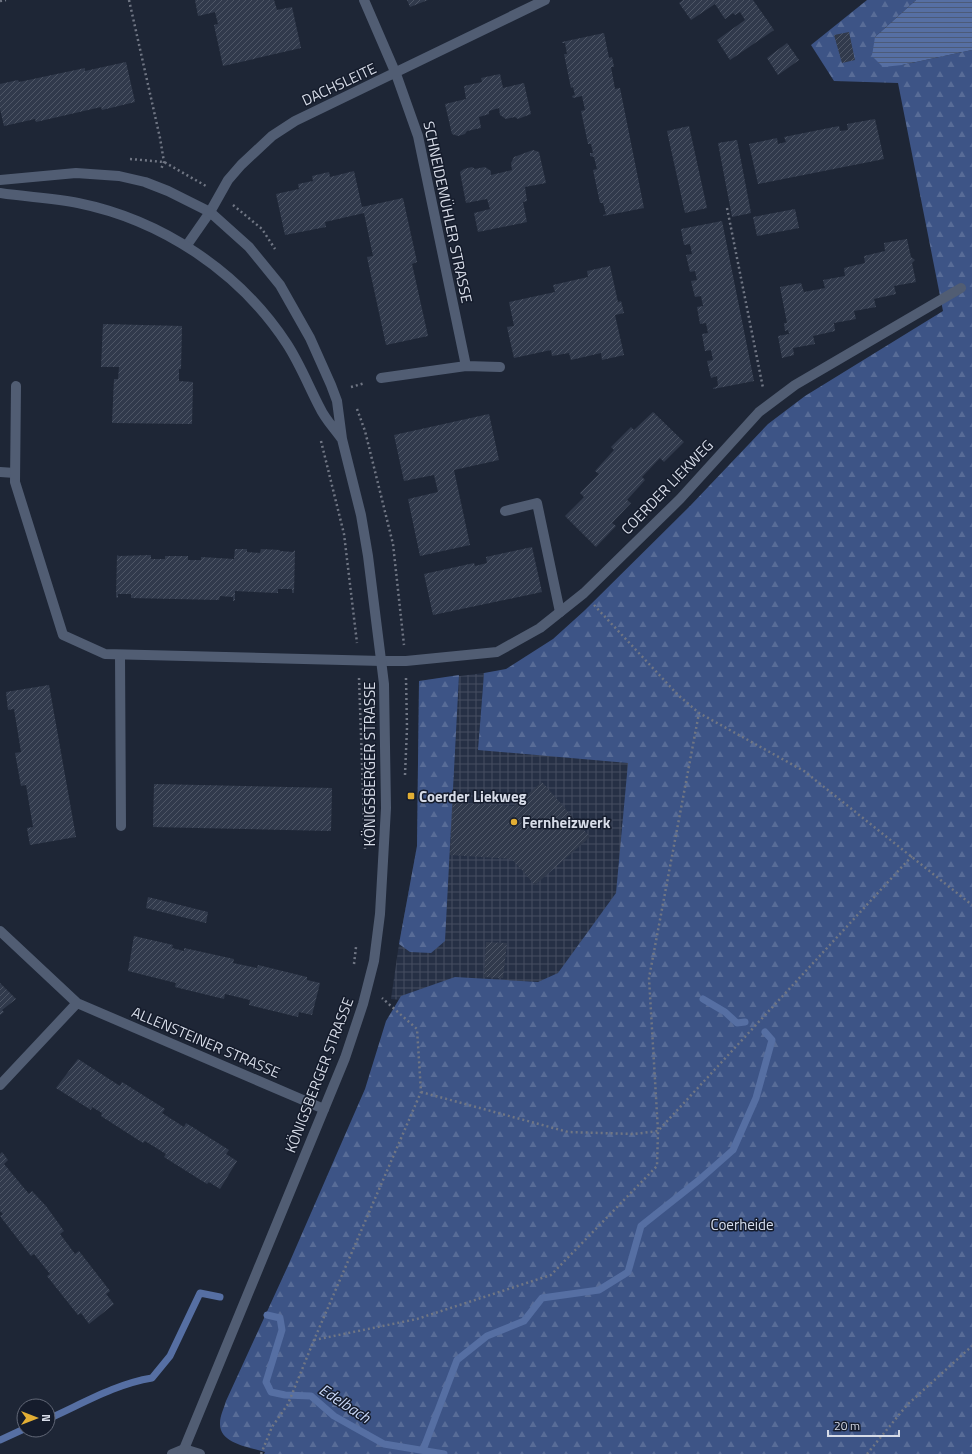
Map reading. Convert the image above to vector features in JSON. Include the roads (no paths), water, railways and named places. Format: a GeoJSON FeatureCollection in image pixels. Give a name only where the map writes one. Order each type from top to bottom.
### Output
{"type":"FeatureCollection","features":[{"type":"Feature","properties":{"kind":"street","name":"SCHNEIDEMÜHLER STRASSE"},"geometry":{"type":"LineString","coordinates":[[364,0],[396,74],[418,136],[466,366]]}},
{"type":"Feature","properties":{"kind":"street","name":"DACHSLEITE"},"geometry":{"type":"LineString","coordinates":[[187,245],[210,212],[228,180],[255,150],[272,136],[295,122],[545,0]]}},
{"type":"Feature","properties":{"kind":"street","name":"KÖNIGSBERGER STRASSE"},"geometry":{"type":"LineString","coordinates":[[0,180],[76,173],[119,176],[145,182],[168,191],[210,212],[250,247],[262,261],[295,310],[319,358],[335,396],[342,439],[367,550],[382,661],[386,808],[380,914],[374,961],[363,1004],[345,1058],[183,1452]]}},
{"type":"Feature","properties":{"kind":"street","name":"KÖNIGSBERGER STRASSE"},"geometry":{"type":"LineString","coordinates":[[0,194],[78,203],[100,209],[140,223],[187,245],[236,285],[272,324],[298,362],[321,410],[342,439]]}},
{"type":"Feature","properties":{"kind":"street","name":"COERDER LIEKWEG"},"geometry":{"type":"LineString","coordinates":[[382,661],[406,661],[497,652],[540,628],[584,593],[680,498],[759,412],[795,385],[961,288]]}},
{"type":"Feature","properties":{"kind":"street"},"geometry":{"type":"LineString","coordinates":[[380,378],[466,366],[500,367]]}},
{"type":"Feature","properties":{"kind":"street","name":"KÖNIGSBERGER STRASSE"},"geometry":{"type":"LineString","coordinates":[[16,386],[15,482],[63,635],[104,654],[382,661]]}},
{"type":"Feature","properties":{"kind":"street"},"geometry":{"type":"LineString","coordinates":[[0,472],[15,473]]}},
{"type":"Feature","properties":{"kind":"street"},"geometry":{"type":"LineString","coordinates":[[505,511],[537,503],[560,612]]}},
{"type":"Feature","properties":{"kind":"street"},"geometry":{"type":"LineString","coordinates":[[120,655],[121,826]]}},
{"type":"Feature","properties":{"kind":"street","name":"ALLENSTEINER STRASSE"},"geometry":{"type":"LineString","coordinates":[[0,931],[77,1003],[324,1109]]}},
{"type":"Feature","properties":{"kind":"street"},"geometry":{"type":"LineString","coordinates":[[0,1085],[77,1003]]}},
{"type":"Feature","properties":{"kind":"street"},"geometry":{"type":"LineString","coordinates":[[172,1454],[183,1452],[200,1454]]}},
{"type":"Feature","properties":{"kind":"waterway"},"geometry":{"type":"LineString","coordinates":[[703,999],[725,1012],[737,1023],[745,1022]]}},
{"type":"Feature","properties":{"kind":"waterway"},"geometry":{"type":"LineString","coordinates":[[423,1450],[457,1360],[487,1336],[524,1321],[542,1298],[599,1290],[628,1272],[641,1226],[699,1180],[733,1150],[756,1098],[772,1040],[765,1032]]}},
{"type":"Feature","properties":{"kind":"waterway","name":"Edelbach"},"geometry":{"type":"LineString","coordinates":[[56,1415],[99,1395],[125,1385],[152,1378],[170,1356],[200,1293],[220,1297]]}},
{"type":"Feature","properties":{"kind":"waterway","name":"Edelbach"},"geometry":{"type":"LineString","coordinates":[[267,1315],[280,1318],[282,1330],[266,1382],[271,1392],[285,1395],[311,1396],[334,1416],[384,1444],[444,1454]]}},
{"type":"Feature","properties":{"kind":"waterway","name":"Edelbach"},"geometry":{"type":"LineString","coordinates":[[0,1440],[16,1433]]}},
{"type":"Feature","properties":{"kind":"place","name":"Coerder Liekweg"},"geometry":{"type":"Point","coordinates":[411,796]}},
{"type":"Feature","properties":{"kind":"place","name":"Fernheizwerk"},"geometry":{"type":"Point","coordinates":[514,822]}},
{"type":"Feature","properties":{"kind":"park label","name":"Coerheide"},"geometry":{"type":"Point","coordinates":[742,1224]}}]}
